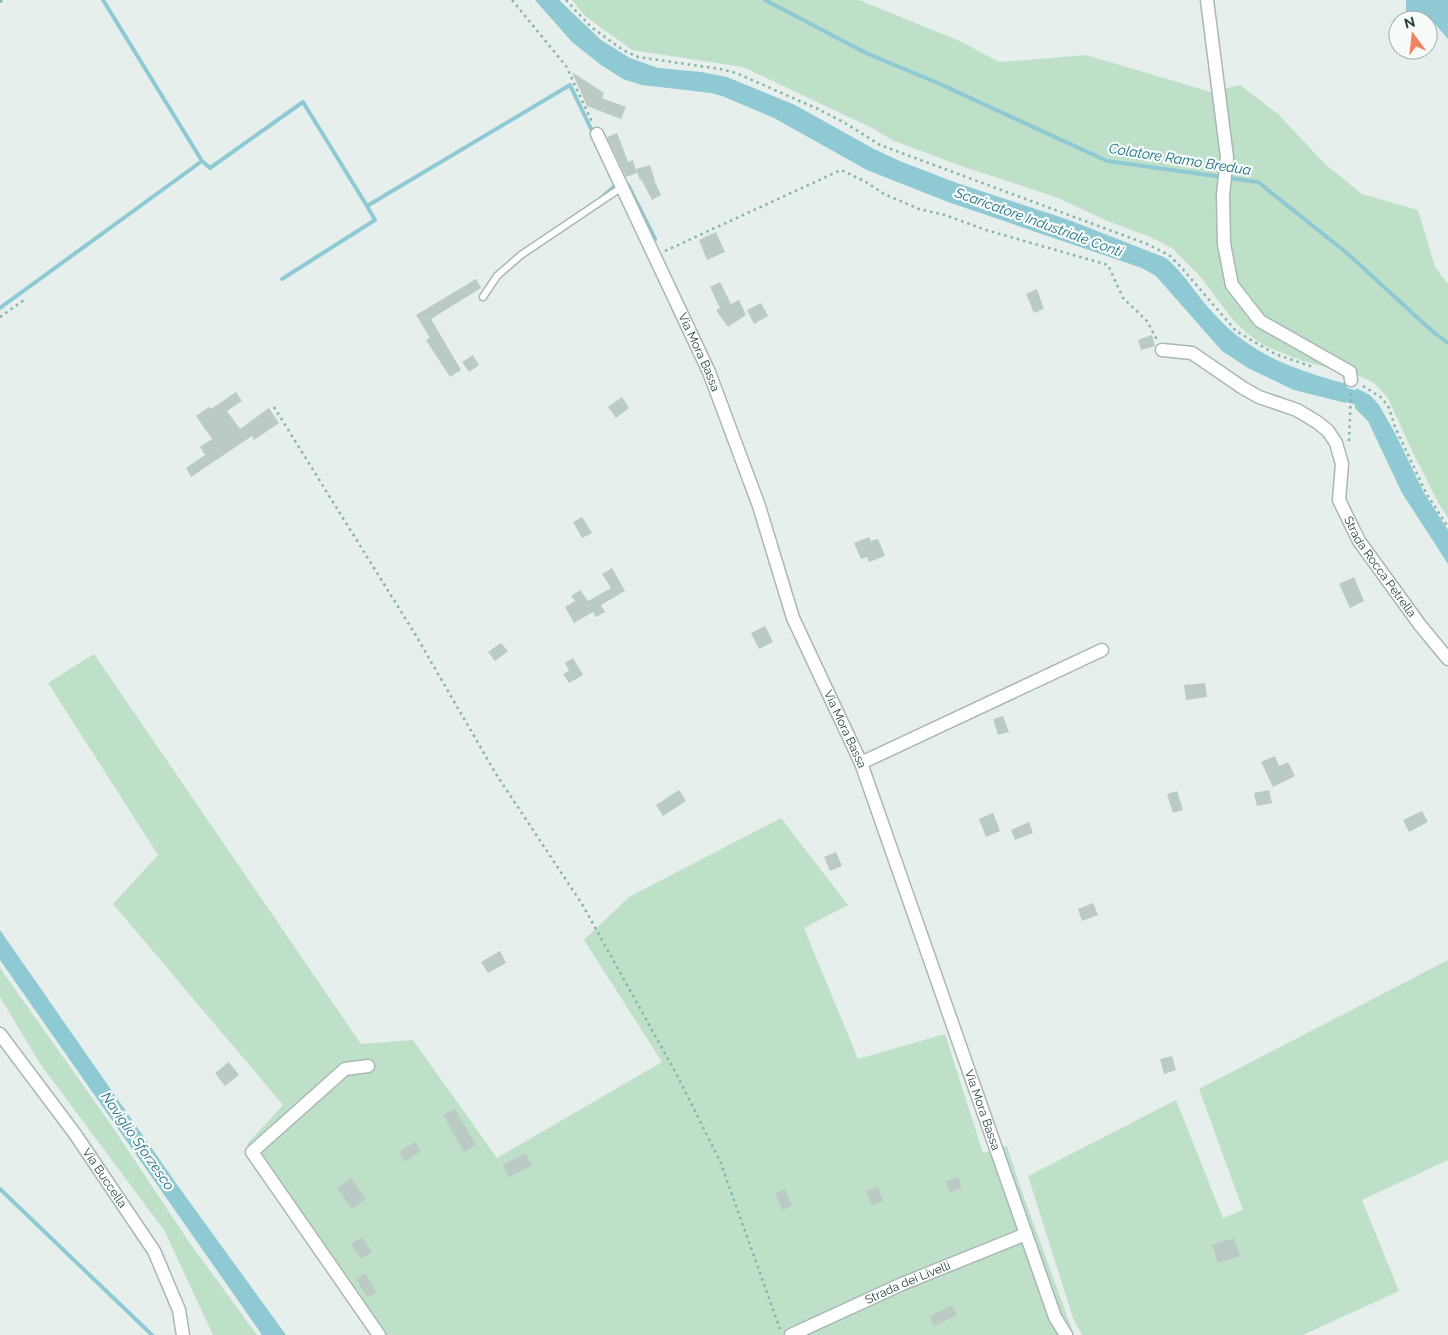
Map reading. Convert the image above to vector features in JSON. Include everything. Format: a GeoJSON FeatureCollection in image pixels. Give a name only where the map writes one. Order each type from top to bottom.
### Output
{"type":"FeatureCollection","features":[{"type":"Feature","properties":{"kind":"street"},"geometry":{"type":"LineString","coordinates":[[1208,0],[1227,157],[1224,244],[1232,285],[1260,321],[1350,372],[1352,382]]}},
{"type":"Feature","properties":{"kind":"street","name":"Via Mora Bassa"},"geometry":{"type":"LineString","coordinates":[[598,134],[709,372],[759,506],[793,618],[861,763],[1055,1317],[1066,1335]]}},
{"type":"Feature","properties":{"kind":"street"},"geometry":{"type":"LineString","coordinates":[[1162,350],[1192,353],[1259,397],[1297,410],[1317,422],[1336,443],[1342,464]]}},
{"type":"Feature","properties":{"kind":"street","name":"Strada Rocca Petrella"},"geometry":{"type":"LineString","coordinates":[[1342,464],[1339,500],[1359,541],[1420,625],[1448,659]]}},
{"type":"Feature","properties":{"kind":"street"},"geometry":{"type":"LineString","coordinates":[[861,763],[1102,650]]}},
{"type":"Feature","properties":{"kind":"street","name":"Via Buccella"},"geometry":{"type":"LineString","coordinates":[[0,1034],[75,1134],[154,1251],[179,1310],[182,1335]]}},
{"type":"Feature","properties":{"kind":"street"},"geometry":{"type":"LineString","coordinates":[[368,1066],[345,1068],[252,1152],[379,1335]]}},
{"type":"Feature","properties":{"kind":"street","name":"Strada dei Livelli"},"geometry":{"type":"LineString","coordinates":[[792,1335],[902,1284],[1026,1234]]}},
{"type":"Feature","properties":{"kind":"lane"},"geometry":{"type":"LineString","coordinates":[[484,297],[497,276],[521,255],[621,184]]}},
{"type":"Feature","properties":{"kind":"path"},"geometry":{"type":"LineString","coordinates":[[512,0],[566,66],[598,134]]}},
{"type":"Feature","properties":{"kind":"path"},"geometry":{"type":"LineString","coordinates":[[566,0],[591,27],[623,50],[638,57],[736,73],[818,109],[880,145],[1147,244],[1169,255],[1236,331],[1275,354],[1317,368]]}},
{"type":"Feature","properties":{"kind":"path"},"geometry":{"type":"LineString","coordinates":[[654,256],[841,170],[866,182],[884,194],[919,209],[945,215],[986,230],[1108,265],[1123,298],[1147,321],[1162,350]]}},
{"type":"Feature","properties":{"kind":"path"},"geometry":{"type":"LineString","coordinates":[[0,317],[24,300]]}},
{"type":"Feature","properties":{"kind":"path"},"geometry":{"type":"LineString","coordinates":[[1342,464],[1350,439],[1352,382],[1382,398],[1389,408],[1395,427],[1426,493],[1448,527]]}},
{"type":"Feature","properties":{"kind":"path"},"geometry":{"type":"LineString","coordinates":[[274,407],[415,634],[496,774],[582,904],[677,1075],[720,1161],[782,1335]]}},
{"type":"Feature","properties":{"kind":"green space"},"geometry":{"type":"Polygon","coordinates":[[[572,0],[859,0],[962,42],[999,62],[1086,55],[1211,92],[1240,85],[1278,114],[1325,164],[1362,194],[1418,210],[1435,267],[1448,284],[1448,518],[1413,453],[1388,398],[1374,383],[1359,376],[1303,361],[1267,347],[1249,335],[1233,320],[1199,275],[1172,248],[1056,197],[961,166],[892,140],[872,128],[743,67],[632,50],[585,16],[572,0]]]}},
{"type":"Feature","properties":{"kind":"green space"},"geometry":{"type":"Polygon","coordinates":[[[94,654],[361,1044],[413,1040],[497,1158],[662,1062],[584,940],[629,897],[781,818],[848,905],[804,928],[858,1059],[945,1034],[983,1153],[1007,1146],[1074,1335],[377,1335],[247,1144],[283,1105],[113,904],[158,855],[48,683],[94,654]]]}},
{"type":"Feature","properties":{"kind":"green space"},"geometry":{"type":"Polygon","coordinates":[[[1448,960],[1448,1160],[1362,1200],[1399,1291],[1303,1335],[1082,1335],[1073,1318],[1028,1176],[1176,1100],[1223,1218],[1243,1210],[1199,1089],[1448,960]]]}},
{"type":"Feature","properties":{"kind":"green space"},"geometry":{"type":"Polygon","coordinates":[[[0,968],[112,1126],[189,1242],[257,1335],[213,1335],[164,1230],[41,1065],[0,997],[0,968]]]}},
{"type":"Feature","properties":{"kind":"water"},"geometry":{"type":"Polygon","coordinates":[[[535,0],[559,0],[601,40],[630,58],[658,68],[701,72],[727,77],[795,105],[874,149],[902,162],[957,183],[1069,220],[1166,258],[1230,330],[1245,342],[1276,360],[1347,384],[1346,403],[1294,390],[1248,368],[1222,351],[1156,276],[1142,268],[948,202],[867,170],[774,118],[722,96],[642,85],[623,79],[601,65],[572,42],[535,0]]]}},
{"type":"Feature","properties":{"kind":"water"},"geometry":{"type":"Polygon","coordinates":[[[1406,0],[1448,0],[1448,39],[1438,28],[1438,10],[1406,10],[1406,0]]]}},
{"type":"Feature","properties":{"kind":"water"},"geometry":{"type":"Polygon","coordinates":[[[1356,388],[1370,395],[1379,405],[1424,493],[1448,530],[1448,564],[1402,493],[1368,421],[1355,408],[1356,388]]]}},
{"type":"Feature","properties":{"kind":"water","name":"Naviglio Sforzesco"},"geometry":{"type":"Polygon","coordinates":[[[0,930],[178,1186],[286,1335],[262,1335],[0,960],[0,930]]]}},
{"type":"Feature","properties":{"kind":"building"},"geometry":{"type":"Polygon","coordinates":[[[572,72],[604,93],[602,98],[626,107],[621,119],[587,106],[572,72]]]}},
{"type":"Feature","properties":{"kind":"building"},"geometry":{"type":"Polygon","coordinates":[[[617,133],[628,162],[633,160],[637,173],[626,177],[607,137],[617,133]]]}},
{"type":"Feature","properties":{"kind":"building"},"geometry":{"type":"Polygon","coordinates":[[[650,165],[661,195],[652,200],[636,169],[650,165]]]}},
{"type":"Feature","properties":{"kind":"building"},"geometry":{"type":"Polygon","coordinates":[[[716,232],[725,252],[707,260],[699,240],[716,232]]]}},
{"type":"Feature","properties":{"kind":"building"},"geometry":{"type":"Polygon","coordinates":[[[476,279],[481,288],[431,319],[461,370],[450,377],[426,340],[430,338],[416,315],[476,279]]]}},
{"type":"Feature","properties":{"kind":"building"},"geometry":{"type":"Polygon","coordinates":[[[720,282],[731,304],[739,300],[746,315],[728,327],[716,310],[720,308],[710,287],[720,282]]]}},
{"type":"Feature","properties":{"kind":"building"},"geometry":{"type":"Polygon","coordinates":[[[1037,289],[1044,309],[1034,313],[1026,294],[1037,289]]]}},
{"type":"Feature","properties":{"kind":"building"},"geometry":{"type":"Polygon","coordinates":[[[761,303],[768,316],[754,324],[747,310],[761,303]]]}},
{"type":"Feature","properties":{"kind":"building"},"geometry":{"type":"Polygon","coordinates":[[[1152,335],[1155,346],[1141,350],[1138,340],[1152,335]]]}},
{"type":"Feature","properties":{"kind":"building"},"geometry":{"type":"Polygon","coordinates":[[[473,355],[479,365],[469,372],[462,362],[473,355]]]}},
{"type":"Feature","properties":{"kind":"building"},"geometry":{"type":"Polygon","coordinates":[[[236,392],[242,401],[227,411],[240,429],[269,408],[279,423],[254,440],[252,436],[191,477],[186,468],[205,455],[200,447],[212,439],[196,416],[209,407],[211,409],[236,392]]]}},
{"type":"Feature","properties":{"kind":"building"},"geometry":{"type":"Polygon","coordinates":[[[622,397],[629,408],[616,418],[608,407],[622,397]]]}},
{"type":"Feature","properties":{"kind":"building"},"geometry":{"type":"Polygon","coordinates":[[[582,517],[592,533],[582,538],[573,522],[582,517]]]}},
{"type":"Feature","properties":{"kind":"building"},"geometry":{"type":"Polygon","coordinates":[[[869,537],[871,541],[878,539],[885,556],[869,562],[867,557],[861,559],[854,543],[869,537]]]}},
{"type":"Feature","properties":{"kind":"building"},"geometry":{"type":"Polygon","coordinates":[[[612,568],[625,591],[601,605],[605,612],[596,617],[593,612],[574,623],[565,607],[575,601],[571,596],[580,590],[588,601],[611,588],[602,574],[612,568]]]}},
{"type":"Feature","properties":{"kind":"building"},"geometry":{"type":"Polygon","coordinates":[[[1354,577],[1364,601],[1350,608],[1339,584],[1354,577]]]}},
{"type":"Feature","properties":{"kind":"building"},"geometry":{"type":"Polygon","coordinates":[[[765,626],[773,642],[759,649],[751,633],[765,626]]]}},
{"type":"Feature","properties":{"kind":"building"},"geometry":{"type":"Polygon","coordinates":[[[501,643],[508,651],[495,661],[488,652],[501,643]]]}},
{"type":"Feature","properties":{"kind":"building"},"geometry":{"type":"Polygon","coordinates":[[[573,658],[583,675],[569,683],[563,674],[569,671],[565,663],[573,658]]]}},
{"type":"Feature","properties":{"kind":"building"},"geometry":{"type":"Polygon","coordinates":[[[1205,683],[1207,697],[1186,700],[1184,685],[1205,683]]]}},
{"type":"Feature","properties":{"kind":"building"},"geometry":{"type":"Polygon","coordinates":[[[1003,716],[1009,732],[998,735],[993,719],[1003,716]]]}},
{"type":"Feature","properties":{"kind":"building"},"geometry":{"type":"Polygon","coordinates":[[[1275,756],[1279,766],[1288,762],[1295,776],[1273,787],[1261,762],[1275,756]]]}},
{"type":"Feature","properties":{"kind":"building"},"geometry":{"type":"Polygon","coordinates":[[[679,790],[686,801],[663,816],[656,805],[679,790]]]}},
{"type":"Feature","properties":{"kind":"building"},"geometry":{"type":"Polygon","coordinates":[[[1269,790],[1272,803],[1257,806],[1254,793],[1269,790]]]}},
{"type":"Feature","properties":{"kind":"building"},"geometry":{"type":"Polygon","coordinates":[[[1177,791],[1183,810],[1173,813],[1167,794],[1177,791]]]}},
{"type":"Feature","properties":{"kind":"building"},"geometry":{"type":"Polygon","coordinates":[[[1422,811],[1428,822],[1409,832],[1403,820],[1422,811]]]}},
{"type":"Feature","properties":{"kind":"building"},"geometry":{"type":"Polygon","coordinates":[[[993,813],[1000,831],[986,837],[979,819],[993,813]]]}},
{"type":"Feature","properties":{"kind":"building"},"geometry":{"type":"Polygon","coordinates":[[[1029,822],[1033,833],[1015,840],[1011,830],[1029,822]]]}},
{"type":"Feature","properties":{"kind":"building"},"geometry":{"type":"Polygon","coordinates":[[[836,852],[842,866],[830,871],[824,857],[836,852]]]}},
{"type":"Feature","properties":{"kind":"building"},"geometry":{"type":"Polygon","coordinates":[[[1093,903],[1098,915],[1082,921],[1078,909],[1093,903]]]}},
{"type":"Feature","properties":{"kind":"building"},"geometry":{"type":"Polygon","coordinates":[[[500,951],[506,963],[488,973],[481,962],[500,951]]]}},
{"type":"Feature","properties":{"kind":"building"},"geometry":{"type":"Polygon","coordinates":[[[1172,1056],[1176,1070],[1164,1074],[1160,1059],[1172,1056]]]}},
{"type":"Feature","properties":{"kind":"building"},"geometry":{"type":"Polygon","coordinates":[[[229,1062],[239,1075],[225,1086],[215,1073],[229,1062]]]}},
{"type":"Feature","properties":{"kind":"building"},"geometry":{"type":"Polygon","coordinates":[[[455,1109],[476,1145],[464,1152],[443,1115],[455,1109]]]}},
{"type":"Feature","properties":{"kind":"building"},"geometry":{"type":"Polygon","coordinates":[[[415,1142],[421,1151],[405,1162],[399,1152],[415,1142]]]}},
{"type":"Feature","properties":{"kind":"building"},"geometry":{"type":"Polygon","coordinates":[[[525,1153],[532,1165],[509,1177],[503,1165],[525,1153]]]}},
{"type":"Feature","properties":{"kind":"building"},"geometry":{"type":"Polygon","coordinates":[[[958,1177],[962,1188],[950,1192],[946,1181],[958,1177]]]}},
{"type":"Feature","properties":{"kind":"building"},"geometry":{"type":"Polygon","coordinates":[[[351,1178],[366,1199],[352,1209],[337,1188],[351,1178]]]}},
{"type":"Feature","properties":{"kind":"building"},"geometry":{"type":"Polygon","coordinates":[[[878,1187],[883,1201],[872,1206],[866,1191],[878,1187]]]}},
{"type":"Feature","properties":{"kind":"building"},"geometry":{"type":"Polygon","coordinates":[[[785,1189],[792,1206],[782,1210],[775,1193],[785,1189]]]}},
{"type":"Feature","properties":{"kind":"building"},"geometry":{"type":"Polygon","coordinates":[[[362,1237],[372,1252],[361,1259],[351,1244],[362,1237]]]}},
{"type":"Feature","properties":{"kind":"building"},"geometry":{"type":"Polygon","coordinates":[[[1234,1238],[1240,1256],[1218,1263],[1212,1245],[1234,1238]]]}},
{"type":"Feature","properties":{"kind":"building"},"geometry":{"type":"Polygon","coordinates":[[[365,1273],[376,1292],[368,1298],[356,1279],[365,1273]]]}},
{"type":"Feature","properties":{"kind":"building"},"geometry":{"type":"Polygon","coordinates":[[[952,1305],[957,1315],[934,1326],[930,1316],[952,1305]]]}},
{"type":"Feature","properties":{"kind":"waterway"},"geometry":{"type":"LineString","coordinates":[[103,0],[202,161],[210,168],[303,102],[367,206],[570,85],[594,135]]}},
{"type":"Feature","properties":{"kind":"waterway","name":"Colatore Ramo Bredua"},"geometry":{"type":"LineString","coordinates":[[765,0],[866,53],[940,84],[1107,161],[1258,182],[1348,254],[1432,331],[1448,343]]}},
{"type":"Feature","properties":{"kind":"waterway"},"geometry":{"type":"LineString","coordinates":[[0,308],[202,161]]}},
{"type":"Feature","properties":{"kind":"waterway"},"geometry":{"type":"LineString","coordinates":[[601,198],[616,185],[615,183]]}},
{"type":"Feature","properties":{"kind":"waterway"},"geometry":{"type":"LineString","coordinates":[[625,185],[628,185],[655,239]]}},
{"type":"Feature","properties":{"kind":"waterway"},"geometry":{"type":"LineString","coordinates":[[282,279],[375,220],[367,206]]}},
{"type":"Feature","properties":{"kind":"waterway","name":"Scaricatore Industriale Conti"},"geometry":{"type":"LineString","coordinates":[[1329,390],[1361,399],[1370,409]]}},
{"type":"Feature","properties":{"kind":"waterway"},"geometry":{"type":"LineString","coordinates":[[0,1189],[152,1335]]}}]}
